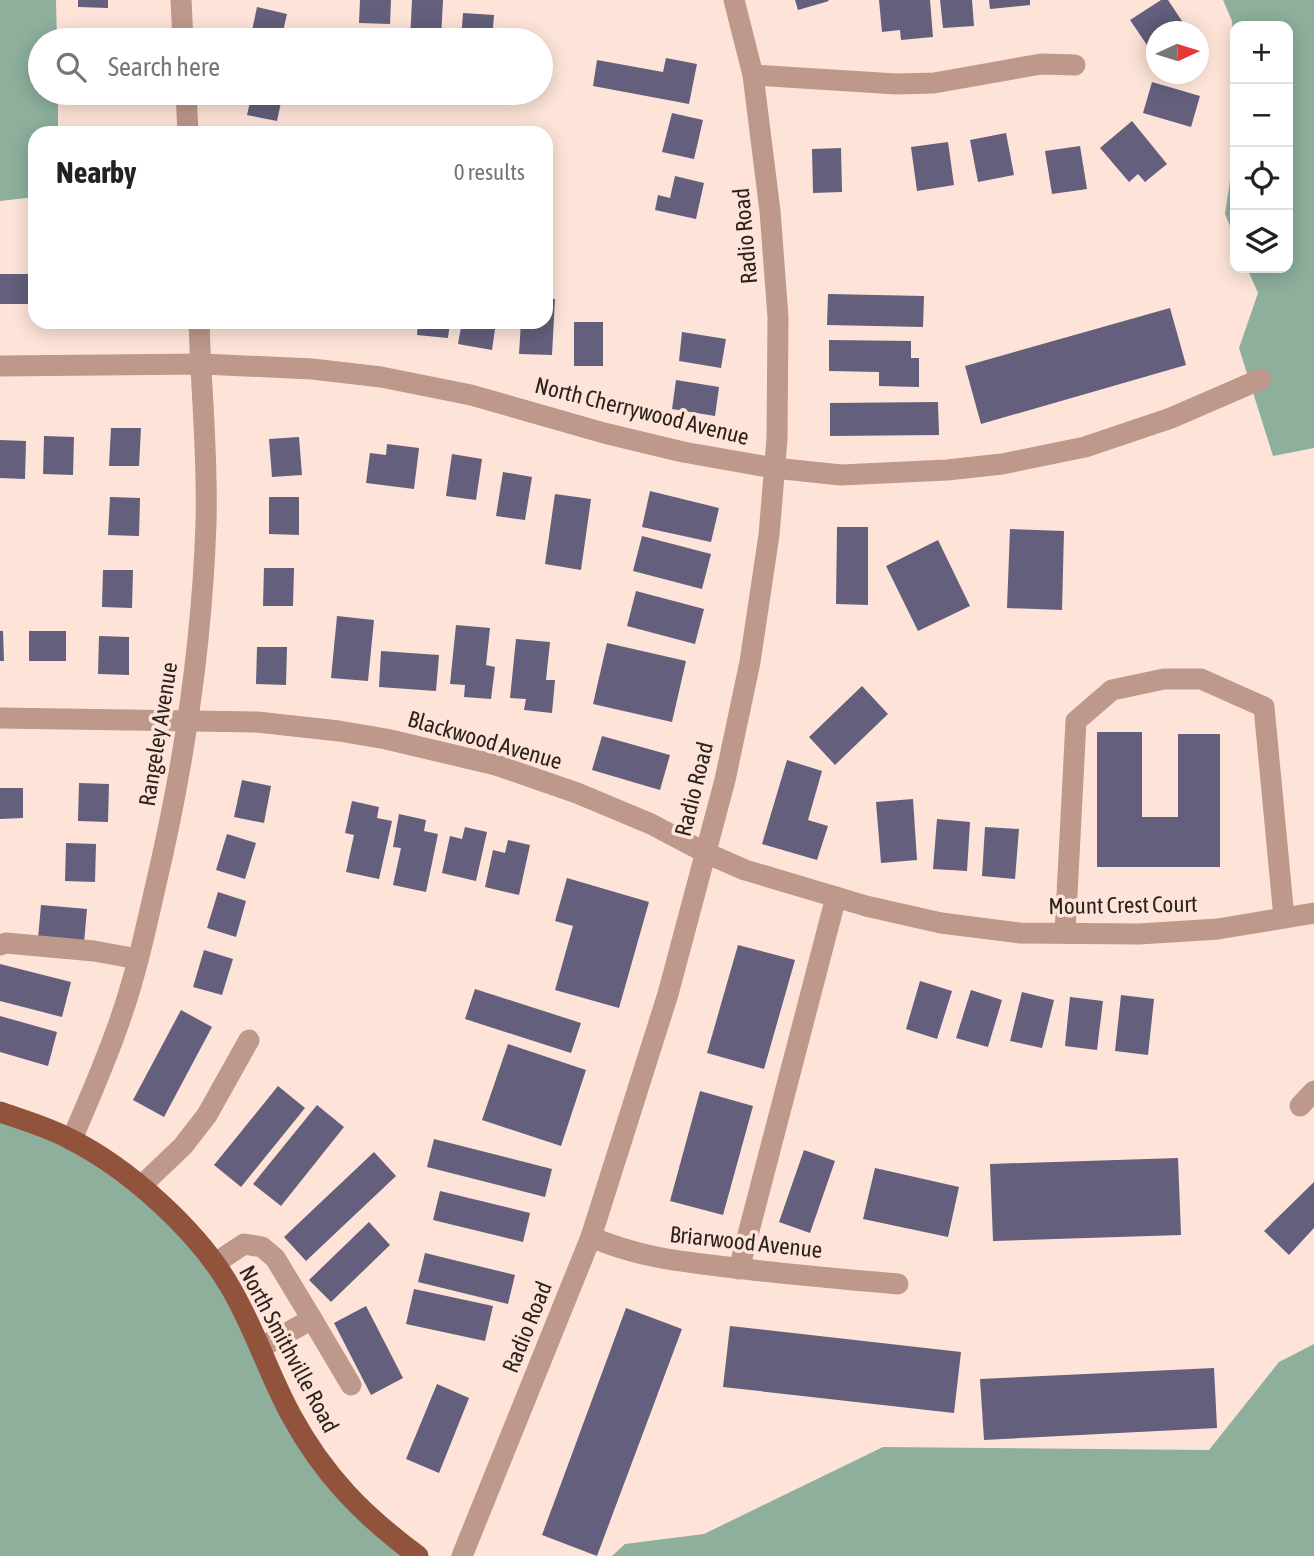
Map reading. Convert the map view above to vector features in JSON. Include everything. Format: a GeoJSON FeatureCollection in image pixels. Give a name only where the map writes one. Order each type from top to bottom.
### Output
{"type":"FeatureCollection","features":[{"type":"Feature","properties":{"kind":"main road","name":"North Smithville Road"},"geometry":{"type":"LineString","coordinates":[[0,1112],[72,1139],[112,1165],[163,1205],[189,1232],[229,1284],[290,1415],[332,1480],[379,1527],[418,1556]]}},
{"type":"Feature","properties":{"kind":"street"},"geometry":{"type":"LineString","coordinates":[[181,0],[182,28]]}},
{"type":"Feature","properties":{"kind":"street","name":"Radio Road"},"geometry":{"type":"LineString","coordinates":[[461,1556],[592,1237],[668,994],[725,780],[750,662],[768,535],[777,439],[778,317],[770,211],[753,75],[734,0]]}},
{"type":"Feature","properties":{"kind":"street"},"geometry":{"type":"LineString","coordinates":[[753,75],[896,84],[934,83],[1041,64],[1075,65]]}},
{"type":"Feature","properties":{"kind":"street"},"geometry":{"type":"LineString","coordinates":[[187,105],[188,126]]}},
{"type":"Feature","properties":{"kind":"street","name":"Rangeley Avenue"},"geometry":{"type":"LineString","coordinates":[[72,1139],[104,1066],[138,959],[176,798],[189,721],[197,660],[206,522],[200,329]]}},
{"type":"Feature","properties":{"kind":"street","name":"North Cherrywood Avenue"},"geometry":{"type":"LineString","coordinates":[[0,366],[202,364],[312,369],[381,377],[471,395],[683,453],[774,468],[841,475],[947,470],[1046,456],[1085,447],[1171,418],[1261,379]]}},
{"type":"Feature","properties":{"kind":"street"},"geometry":{"type":"LineString","coordinates":[[1065,933],[1076,721],[1112,690],[1164,679],[1201,679],[1264,707],[1284,918]]}},
{"type":"Feature","properties":{"kind":"street","name":"Blackwood Avenue"},"geometry":{"type":"LineString","coordinates":[[0,718],[257,722],[339,731],[496,765],[577,793],[651,824],[745,870],[836,897],[933,921]]}},
{"type":"Feature","properties":{"kind":"street"},"geometry":{"type":"LineString","coordinates":[[739,1269],[836,897]]}},
{"type":"Feature","properties":{"kind":"street","name":"Mount Crest Court"},"geometry":{"type":"LineString","coordinates":[[933,921],[1020,933],[1139,934],[1218,929],[1314,913]]}},
{"type":"Feature","properties":{"kind":"street"},"geometry":{"type":"LineString","coordinates":[[0,945],[6,943],[94,951],[138,959]]}},
{"type":"Feature","properties":{"kind":"street"},"geometry":{"type":"LineString","coordinates":[[140,1187],[183,1146],[207,1115],[249,1040]]}},
{"type":"Feature","properties":{"kind":"street","name":"Briarwood Avenue"},"geometry":{"type":"LineString","coordinates":[[592,1237],[622,1250],[652,1257],[739,1269],[898,1284]]}},
{"type":"Feature","properties":{"kind":"street"},"geometry":{"type":"LineString","coordinates":[[214,1264],[244,1244],[262,1247],[275,1258],[351,1385]]}},
{"type":"Feature","properties":{"kind":"street"},"geometry":{"type":"LineString","coordinates":[[260,1348],[312,1320]]}},
{"type":"Feature","properties":{"kind":"green space"},"geometry":{"type":"Polygon","coordinates":[[[0,0],[56,0],[57,28],[28,28],[28,105],[58,105],[58,126],[28,126],[28,198],[0,201],[0,0]]]}},
{"type":"Feature","properties":{"kind":"green space"},"geometry":{"type":"Polygon","coordinates":[[[1223,0],[1314,0],[1314,448],[1273,456],[1239,348],[1258,293],[1249,273],[1293,273],[1293,21],[1232,21],[1223,0]]]}},
{"type":"Feature","properties":{"kind":"green space"},"geometry":{"type":"Polygon","coordinates":[[[1230,180],[1230,226],[1225,214],[1230,180]]]}},
{"type":"Feature","properties":{"kind":"green space"},"geometry":{"type":"Polygon","coordinates":[[[0,1114],[112,1165],[229,1284],[290,1415],[362,1510],[421,1556],[0,1556],[0,1114]]]}},
{"type":"Feature","properties":{"kind":"green space"},"geometry":{"type":"Polygon","coordinates":[[[1314,1344],[1314,1556],[612,1556],[625,1544],[704,1534],[883,1447],[1209,1450],[1279,1362],[1314,1344]]]}},
{"type":"Feature","properties":{"kind":"building"},"geometry":{"type":"Polygon","coordinates":[[[78,0],[108,0],[108,8],[78,7],[78,0]]]}},
{"type":"Feature","properties":{"kind":"building"},"geometry":{"type":"Polygon","coordinates":[[[360,0],[391,0],[390,24],[359,23],[360,0]]]}},
{"type":"Feature","properties":{"kind":"building"},"geometry":{"type":"Polygon","coordinates":[[[412,0],[443,0],[442,28],[411,28],[412,0]]]}},
{"type":"Feature","properties":{"kind":"building"},"geometry":{"type":"Polygon","coordinates":[[[795,0],[828,0],[829,1],[798,10],[795,0]]]}},
{"type":"Feature","properties":{"kind":"building"},"geometry":{"type":"Polygon","coordinates":[[[879,0],[930,0],[933,37],[901,40],[900,30],[882,32],[879,0]]]}},
{"type":"Feature","properties":{"kind":"building"},"geometry":{"type":"Polygon","coordinates":[[[940,0],[972,0],[974,26],[943,28],[940,0]]]}},
{"type":"Feature","properties":{"kind":"building"},"geometry":{"type":"Polygon","coordinates":[[[989,0],[1030,0],[1030,5],[990,9],[989,0]]]}},
{"type":"Feature","properties":{"kind":"building"},"geometry":{"type":"Polygon","coordinates":[[[1161,0],[1168,0],[1182,21],[1146,21],[1146,44],[1130,20],[1161,0]]]}},
{"type":"Feature","properties":{"kind":"building"},"geometry":{"type":"Polygon","coordinates":[[[257,7],[287,14],[284,28],[253,28],[257,7]]]}},
{"type":"Feature","properties":{"kind":"building"},"geometry":{"type":"Polygon","coordinates":[[[463,13],[494,15],[493,28],[462,28],[463,13]]]}},
{"type":"Feature","properties":{"kind":"building"},"geometry":{"type":"Polygon","coordinates":[[[666,58],[697,64],[689,104],[593,86],[597,60],[663,72],[666,58]]]}},
{"type":"Feature","properties":{"kind":"building"},"geometry":{"type":"Polygon","coordinates":[[[1151,84],[1200,96],[1191,127],[1143,113],[1151,84]]]}},
{"type":"Feature","properties":{"kind":"building"},"geometry":{"type":"Polygon","coordinates":[[[249,105],[280,105],[277,121],[247,115],[249,105]]]}},
{"type":"Feature","properties":{"kind":"building"},"geometry":{"type":"Polygon","coordinates":[[[672,113],[703,120],[694,159],[662,152],[672,113]]]}},
{"type":"Feature","properties":{"kind":"building"},"geometry":{"type":"Polygon","coordinates":[[[1132,121],[1167,164],[1145,182],[1138,174],[1129,182],[1100,148],[1132,121]]]}},
{"type":"Feature","properties":{"kind":"building"},"geometry":{"type":"Polygon","coordinates":[[[1006,133],[1014,175],[978,182],[970,140],[1006,133]]]}},
{"type":"Feature","properties":{"kind":"building"},"geometry":{"type":"Polygon","coordinates":[[[948,142],[954,185],[917,191],[911,147],[948,142]]]}},
{"type":"Feature","properties":{"kind":"building"},"geometry":{"type":"Polygon","coordinates":[[[1080,146],[1087,189],[1052,194],[1045,151],[1080,146]]]}},
{"type":"Feature","properties":{"kind":"building"},"geometry":{"type":"Polygon","coordinates":[[[841,148],[842,192],[813,193],[812,149],[841,148]]]}},
{"type":"Feature","properties":{"kind":"building"},"geometry":{"type":"Polygon","coordinates":[[[675,176],[704,183],[696,219],[655,210],[658,195],[670,198],[675,176]]]}},
{"type":"Feature","properties":{"kind":"building"},"geometry":{"type":"Polygon","coordinates":[[[0,274],[28,274],[28,304],[0,304],[0,274]]]}},
{"type":"Feature","properties":{"kind":"building"},"geometry":{"type":"Polygon","coordinates":[[[828,294],[924,296],[923,327],[827,325],[828,294]]]}},
{"type":"Feature","properties":{"kind":"building"},"geometry":{"type":"Polygon","coordinates":[[[555,299],[552,355],[519,354],[521,329],[553,329],[555,299]]]}},
{"type":"Feature","properties":{"kind":"building"},"geometry":{"type":"Polygon","coordinates":[[[1170,308],[1186,365],[981,424],[965,366],[1170,308]]]}},
{"type":"Feature","properties":{"kind":"building"},"geometry":{"type":"Polygon","coordinates":[[[574,322],[603,322],[603,366],[574,366],[574,322]]]}},
{"type":"Feature","properties":{"kind":"building"},"geometry":{"type":"Polygon","coordinates":[[[417,329],[449,329],[448,338],[417,335],[417,329]]]}},
{"type":"Feature","properties":{"kind":"building"},"geometry":{"type":"Polygon","coordinates":[[[461,329],[495,329],[492,350],[458,344],[461,329]]]}},
{"type":"Feature","properties":{"kind":"building"},"geometry":{"type":"Polygon","coordinates":[[[682,332],[726,339],[721,368],[679,361],[682,332]]]}},
{"type":"Feature","properties":{"kind":"building"},"geometry":{"type":"Polygon","coordinates":[[[829,340],[911,341],[911,358],[919,358],[919,387],[879,386],[879,372],[829,371],[829,340]]]}},
{"type":"Feature","properties":{"kind":"building"},"geometry":{"type":"Polygon","coordinates":[[[676,380],[719,387],[715,416],[672,409],[676,380]]]}},
{"type":"Feature","properties":{"kind":"building"},"geometry":{"type":"Polygon","coordinates":[[[938,402],[939,435],[830,436],[830,403],[938,402]]]}},
{"type":"Feature","properties":{"kind":"building"},"geometry":{"type":"Polygon","coordinates":[[[111,428],[141,428],[139,466],[109,466],[111,428]]]}},
{"type":"Feature","properties":{"kind":"building"},"geometry":{"type":"Polygon","coordinates":[[[44,436],[74,437],[73,475],[43,474],[44,436]]]}},
{"type":"Feature","properties":{"kind":"building"},"geometry":{"type":"Polygon","coordinates":[[[299,437],[302,475],[272,477],[269,439],[299,437]]]}},
{"type":"Feature","properties":{"kind":"building"},"geometry":{"type":"Polygon","coordinates":[[[0,440],[26,441],[25,479],[0,478],[0,440]]]}},
{"type":"Feature","properties":{"kind":"building"},"geometry":{"type":"Polygon","coordinates":[[[387,444],[419,448],[414,489],[366,483],[370,453],[386,455],[387,444]]]}},
{"type":"Feature","properties":{"kind":"building"},"geometry":{"type":"Polygon","coordinates":[[[452,454],[482,459],[476,500],[446,496],[452,454]]]}},
{"type":"Feature","properties":{"kind":"building"},"geometry":{"type":"Polygon","coordinates":[[[503,472],[532,477],[525,520],[496,516],[503,472]]]}},
{"type":"Feature","properties":{"kind":"building"},"geometry":{"type":"Polygon","coordinates":[[[650,491],[719,508],[711,542],[642,527],[650,491]]]}},
{"type":"Feature","properties":{"kind":"building"},"geometry":{"type":"Polygon","coordinates":[[[555,494],[591,499],[581,570],[545,564],[555,494]]]}},
{"type":"Feature","properties":{"kind":"building"},"geometry":{"type":"Polygon","coordinates":[[[110,497],[140,498],[139,536],[108,535],[110,497]]]}},
{"type":"Feature","properties":{"kind":"building"},"geometry":{"type":"Polygon","coordinates":[[[269,497],[299,497],[299,535],[269,534],[269,497]]]}},
{"type":"Feature","properties":{"kind":"building"},"geometry":{"type":"Polygon","coordinates":[[[837,527],[868,527],[868,605],[836,604],[837,527]]]}},
{"type":"Feature","properties":{"kind":"building"},"geometry":{"type":"Polygon","coordinates":[[[1010,529],[1064,531],[1062,610],[1007,608],[1010,529]]]}},
{"type":"Feature","properties":{"kind":"building"},"geometry":{"type":"Polygon","coordinates":[[[642,536],[711,554],[702,589],[633,571],[642,536]]]}},
{"type":"Feature","properties":{"kind":"building"},"geometry":{"type":"Polygon","coordinates":[[[938,540],[970,606],[918,631],[886,566],[938,540]]]}},
{"type":"Feature","properties":{"kind":"building"},"geometry":{"type":"Polygon","coordinates":[[[264,568],[294,568],[293,606],[263,606],[264,568]]]}},
{"type":"Feature","properties":{"kind":"building"},"geometry":{"type":"Polygon","coordinates":[[[103,570],[133,570],[132,608],[102,607],[103,570]]]}},
{"type":"Feature","properties":{"kind":"building"},"geometry":{"type":"Polygon","coordinates":[[[636,591],[704,609],[695,644],[627,626],[636,591]]]}},
{"type":"Feature","properties":{"kind":"building"},"geometry":{"type":"Polygon","coordinates":[[[337,616],[374,620],[368,681],[331,678],[337,616]]]}},
{"type":"Feature","properties":{"kind":"building"},"geometry":{"type":"Polygon","coordinates":[[[456,625],[490,628],[486,665],[495,667],[491,699],[464,697],[465,685],[450,684],[456,625]]]}},
{"type":"Feature","properties":{"kind":"building"},"geometry":{"type":"Polygon","coordinates":[[[0,631],[3,631],[4,661],[0,661],[0,631]]]}},
{"type":"Feature","properties":{"kind":"building"},"geometry":{"type":"Polygon","coordinates":[[[29,631],[66,631],[66,661],[29,661],[29,631]]]}},
{"type":"Feature","properties":{"kind":"building"},"geometry":{"type":"Polygon","coordinates":[[[99,636],[129,637],[129,675],[98,674],[99,636]]]}},
{"type":"Feature","properties":{"kind":"building"},"geometry":{"type":"Polygon","coordinates":[[[516,639],[550,642],[546,680],[555,680],[552,713],[524,710],[526,699],[510,698],[516,639]]]}},
{"type":"Feature","properties":{"kind":"building"},"geometry":{"type":"Polygon","coordinates":[[[607,643],[686,661],[672,722],[593,704],[607,643]]]}},
{"type":"Feature","properties":{"kind":"building"},"geometry":{"type":"Polygon","coordinates":[[[257,647],[287,647],[286,685],[256,684],[257,647]]]}},
{"type":"Feature","properties":{"kind":"building"},"geometry":{"type":"Polygon","coordinates":[[[381,651],[439,655],[436,691],[379,687],[381,651]]]}},
{"type":"Feature","properties":{"kind":"building"},"geometry":{"type":"Polygon","coordinates":[[[862,686],[888,714],[835,765],[809,737],[862,686]]]}},
{"type":"Feature","properties":{"kind":"building"},"geometry":{"type":"Polygon","coordinates":[[[1097,732],[1142,732],[1142,817],[1178,817],[1178,734],[1220,734],[1220,867],[1097,867],[1097,732]]]}},
{"type":"Feature","properties":{"kind":"building"},"geometry":{"type":"Polygon","coordinates":[[[602,736],[670,755],[660,790],[592,770],[602,736]]]}},
{"type":"Feature","properties":{"kind":"building"},"geometry":{"type":"Polygon","coordinates":[[[787,760],[822,771],[808,820],[828,826],[817,860],[762,844],[787,760]]]}},
{"type":"Feature","properties":{"kind":"building"},"geometry":{"type":"Polygon","coordinates":[[[242,780],[271,786],[264,823],[234,817],[242,780]]]}},
{"type":"Feature","properties":{"kind":"building"},"geometry":{"type":"Polygon","coordinates":[[[79,783],[109,784],[108,822],[78,821],[79,783]]]}},
{"type":"Feature","properties":{"kind":"building"},"geometry":{"type":"Polygon","coordinates":[[[0,788],[23,788],[23,818],[0,819],[0,788]]]}},
{"type":"Feature","properties":{"kind":"building"},"geometry":{"type":"Polygon","coordinates":[[[913,799],[917,860],[881,863],[876,802],[913,799]]]}},
{"type":"Feature","properties":{"kind":"building"},"geometry":{"type":"Polygon","coordinates":[[[352,801],[379,807],[377,818],[392,821],[379,879],[346,872],[354,835],[345,833],[352,801]]]}},
{"type":"Feature","properties":{"kind":"building"},"geometry":{"type":"Polygon","coordinates":[[[399,814],[426,820],[424,831],[438,834],[426,892],[393,885],[401,848],[393,847],[399,814]]]}},
{"type":"Feature","properties":{"kind":"building"},"geometry":{"type":"Polygon","coordinates":[[[937,819],[970,822],[967,871],[933,869],[937,819]]]}},
{"type":"Feature","properties":{"kind":"building"},"geometry":{"type":"Polygon","coordinates":[[[465,827],[487,832],[476,881],[442,873],[450,836],[462,839],[465,827]]]}},
{"type":"Feature","properties":{"kind":"building"},"geometry":{"type":"Polygon","coordinates":[[[985,827],[1019,829],[1015,879],[982,876],[985,827]]]}},
{"type":"Feature","properties":{"kind":"building"},"geometry":{"type":"Polygon","coordinates":[[[227,834],[256,843],[245,879],[216,870],[227,834]]]}},
{"type":"Feature","properties":{"kind":"building"},"geometry":{"type":"Polygon","coordinates":[[[508,840],[530,845],[519,895],[485,887],[493,850],[505,853],[508,840]]]}},
{"type":"Feature","properties":{"kind":"building"},"geometry":{"type":"Polygon","coordinates":[[[66,843],[96,844],[95,882],[65,881],[66,843]]]}},
{"type":"Feature","properties":{"kind":"building"},"geometry":{"type":"Polygon","coordinates":[[[567,878],[649,902],[619,1008],[555,990],[573,926],[555,921],[567,878]]]}},
{"type":"Feature","properties":{"kind":"building"},"geometry":{"type":"Polygon","coordinates":[[[218,892],[246,901],[236,937],[207,928],[218,892]]]}},
{"type":"Feature","properties":{"kind":"building"},"geometry":{"type":"Polygon","coordinates":[[[41,905],[87,909],[84,943],[38,939],[41,905]]]}},
{"type":"Feature","properties":{"kind":"building"},"geometry":{"type":"Polygon","coordinates":[[[738,945],[795,960],[764,1069],[707,1053],[738,945]]]}},
{"type":"Feature","properties":{"kind":"building"},"geometry":{"type":"Polygon","coordinates":[[[204,950],[233,959],[222,995],[193,987],[204,950]]]}},
{"type":"Feature","properties":{"kind":"building"},"geometry":{"type":"Polygon","coordinates":[[[0,964],[71,982],[62,1017],[0,1001],[0,964]]]}},
{"type":"Feature","properties":{"kind":"building"},"geometry":{"type":"Polygon","coordinates":[[[920,981],[952,991],[937,1039],[906,1029],[920,981]]]}},
{"type":"Feature","properties":{"kind":"building"},"geometry":{"type":"Polygon","coordinates":[[[475,989],[581,1023],[571,1053],[465,1019],[475,989]]]}},
{"type":"Feature","properties":{"kind":"building"},"geometry":{"type":"Polygon","coordinates":[[[971,990],[1002,1000],[988,1047],[956,1038],[971,990]]]}},
{"type":"Feature","properties":{"kind":"building"},"geometry":{"type":"Polygon","coordinates":[[[1022,992],[1054,1000],[1042,1048],[1010,1041],[1022,992]]]}},
{"type":"Feature","properties":{"kind":"building"},"geometry":{"type":"Polygon","coordinates":[[[1121,995],[1154,999],[1148,1055],[1115,1051],[1121,995]]]}},
{"type":"Feature","properties":{"kind":"building"},"geometry":{"type":"Polygon","coordinates":[[[1070,997],[1103,1001],[1097,1050],[1065,1046],[1070,997]]]}},
{"type":"Feature","properties":{"kind":"building"},"geometry":{"type":"Polygon","coordinates":[[[181,1010],[212,1027],[164,1117],[133,1100],[181,1010]]]}},
{"type":"Feature","properties":{"kind":"building"},"geometry":{"type":"Polygon","coordinates":[[[0,1016],[57,1032],[48,1066],[0,1052],[0,1016]]]}},
{"type":"Feature","properties":{"kind":"building"},"geometry":{"type":"Polygon","coordinates":[[[508,1044],[586,1070],[561,1146],[482,1120],[508,1044]]]}},
{"type":"Feature","properties":{"kind":"building"},"geometry":{"type":"Polygon","coordinates":[[[278,1086],[305,1108],[241,1187],[214,1165],[278,1086]]]}},
{"type":"Feature","properties":{"kind":"building"},"geometry":{"type":"Polygon","coordinates":[[[700,1091],[753,1106],[723,1215],[670,1201],[700,1091]]]}},
{"type":"Feature","properties":{"kind":"building"},"geometry":{"type":"Polygon","coordinates":[[[317,1105],[344,1127],[281,1206],[253,1184],[317,1105]]]}},
{"type":"Feature","properties":{"kind":"building"},"geometry":{"type":"Polygon","coordinates":[[[434,1139],[552,1169],[545,1197],[427,1167],[434,1139]]]}},
{"type":"Feature","properties":{"kind":"building"},"geometry":{"type":"Polygon","coordinates":[[[804,1150],[835,1161],[810,1233],[779,1222],[804,1150]]]}},
{"type":"Feature","properties":{"kind":"building"},"geometry":{"type":"Polygon","coordinates":[[[374,1152],[396,1176],[306,1261],[284,1237],[374,1152]]]}},
{"type":"Feature","properties":{"kind":"building"},"geometry":{"type":"Polygon","coordinates":[[[1178,1158],[1181,1235],[993,1241],[990,1164],[1178,1158]]]}},
{"type":"Feature","properties":{"kind":"building"},"geometry":{"type":"Polygon","coordinates":[[[875,1168],[959,1187],[948,1237],[863,1219],[875,1168]]]}},
{"type":"Feature","properties":{"kind":"building"},"geometry":{"type":"Polygon","coordinates":[[[1314,1182],[1314,1228],[1289,1255],[1264,1231],[1314,1182]]]}},
{"type":"Feature","properties":{"kind":"building"},"geometry":{"type":"Polygon","coordinates":[[[440,1191],[530,1213],[523,1242],[433,1220],[440,1191]]]}},
{"type":"Feature","properties":{"kind":"building"},"geometry":{"type":"Polygon","coordinates":[[[369,1222],[390,1245],[331,1302],[309,1280],[369,1222]]]}},
{"type":"Feature","properties":{"kind":"building"},"geometry":{"type":"Polygon","coordinates":[[[425,1253],[515,1275],[508,1304],[418,1282],[425,1253]]]}},
{"type":"Feature","properties":{"kind":"building"},"geometry":{"type":"Polygon","coordinates":[[[414,1289],[493,1306],[485,1341],[406,1324],[414,1289]]]}},
{"type":"Feature","properties":{"kind":"building"},"geometry":{"type":"Polygon","coordinates":[[[366,1306],[403,1378],[371,1395],[334,1323],[366,1306]]]}},
{"type":"Feature","properties":{"kind":"building"},"geometry":{"type":"Polygon","coordinates":[[[626,1308],[682,1329],[597,1556],[542,1535],[626,1308]]]}},
{"type":"Feature","properties":{"kind":"building"},"geometry":{"type":"Polygon","coordinates":[[[730,1326],[961,1352],[954,1413],[723,1387],[730,1326]]]}},
{"type":"Feature","properties":{"kind":"building"},"geometry":{"type":"Polygon","coordinates":[[[1214,1368],[1217,1428],[984,1440],[980,1379],[1214,1368]]]}},
{"type":"Feature","properties":{"kind":"building"},"geometry":{"type":"Polygon","coordinates":[[[437,1384],[469,1398],[439,1473],[406,1459],[437,1384]]]}}]}
